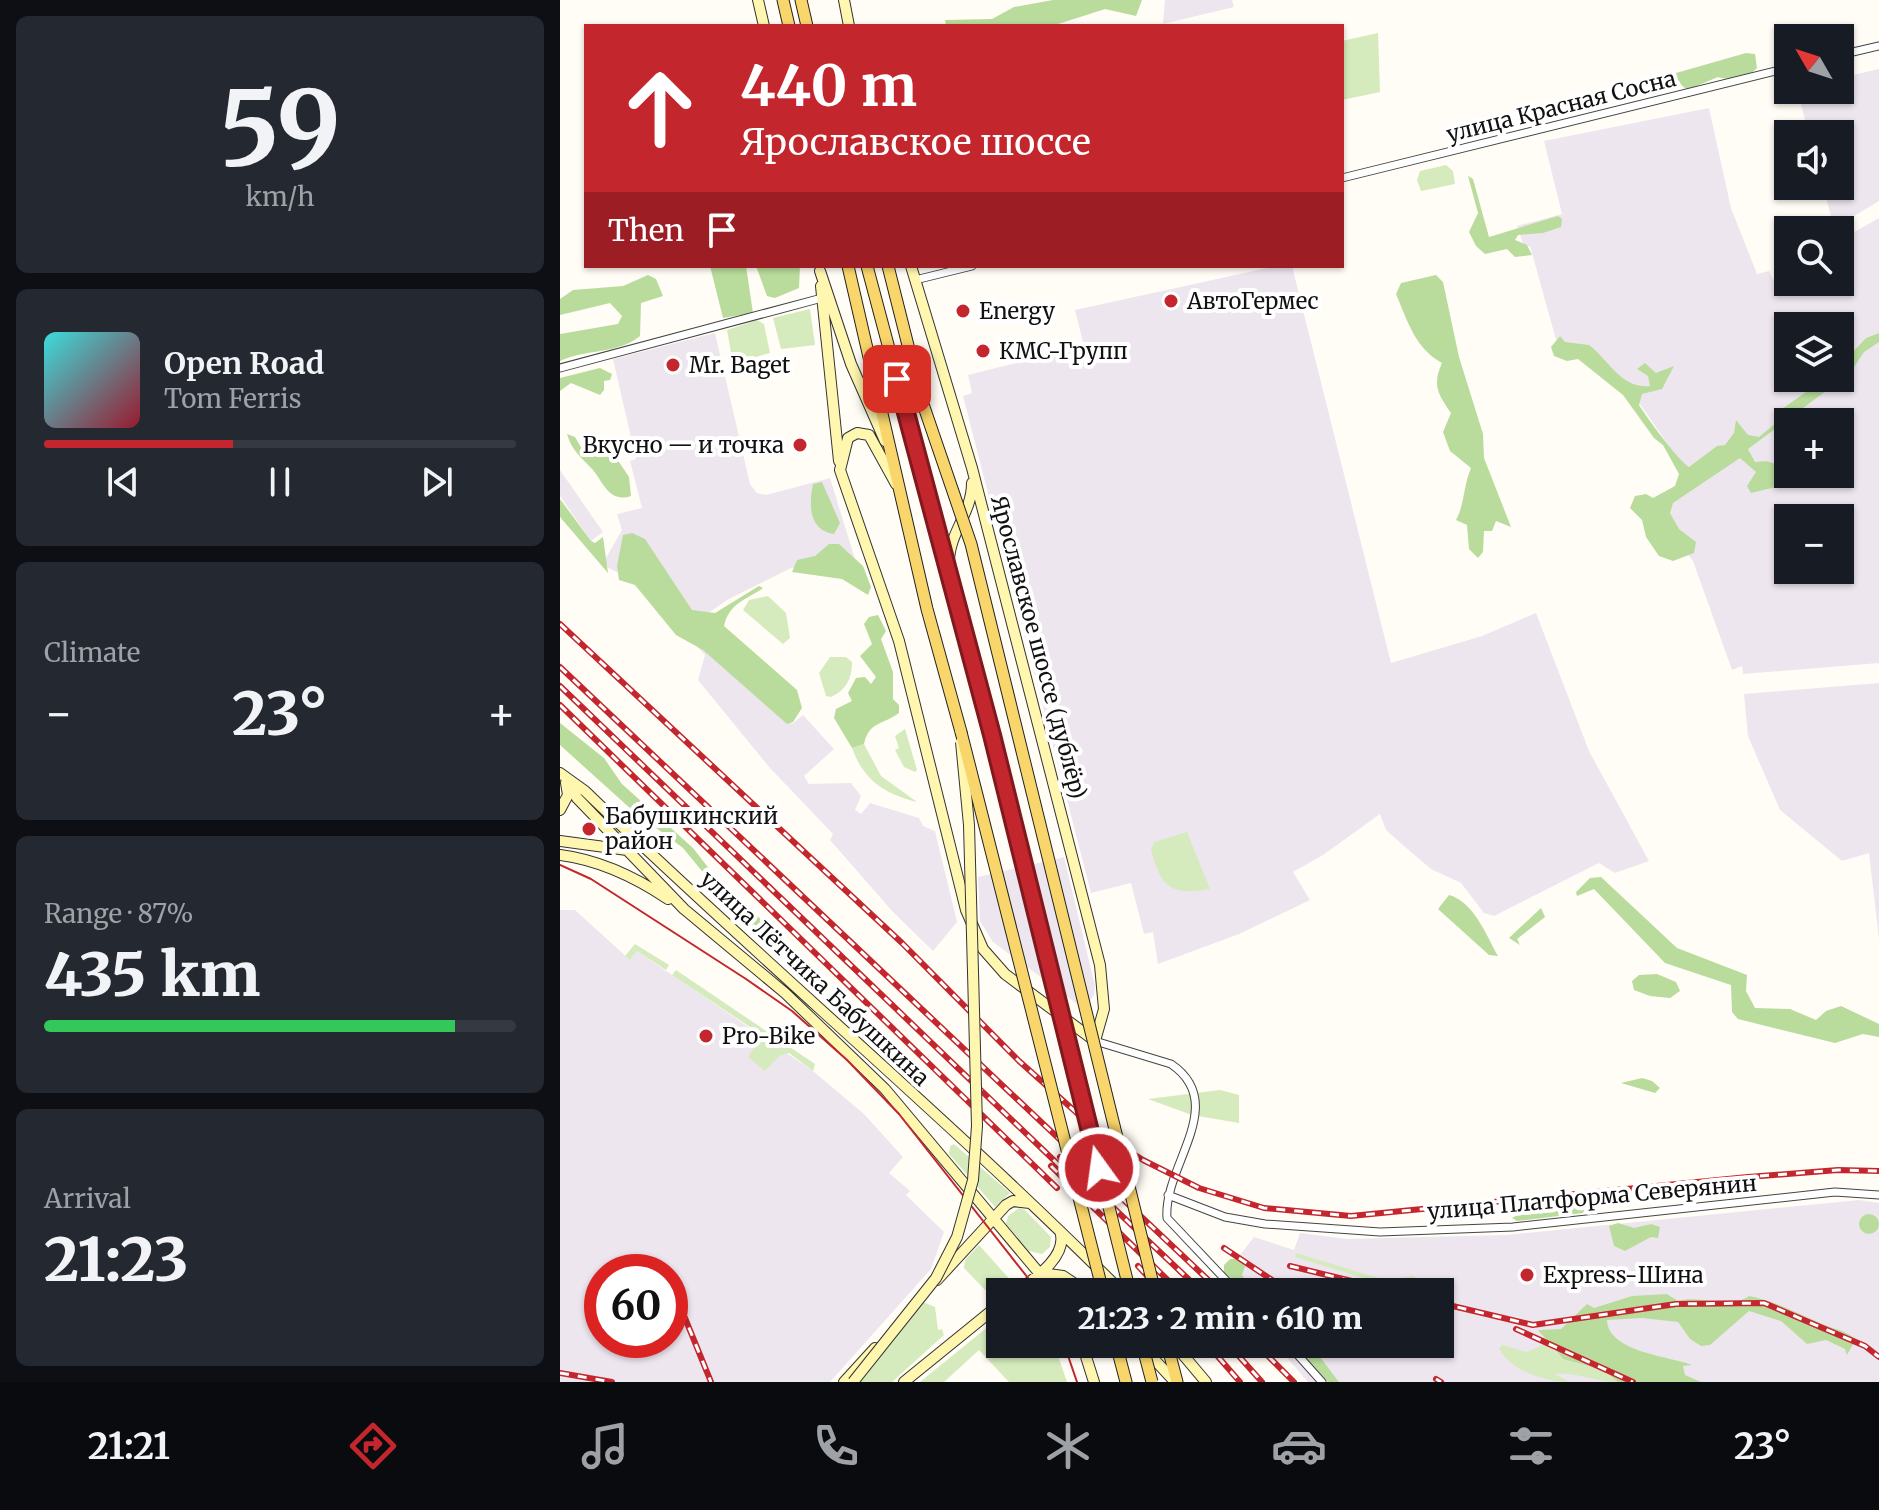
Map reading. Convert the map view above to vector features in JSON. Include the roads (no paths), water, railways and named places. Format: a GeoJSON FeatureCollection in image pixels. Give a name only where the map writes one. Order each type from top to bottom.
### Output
{"type":"FeatureCollection","features":[{"type":"Feature","properties":{"kind":"main road"},"geometry":{"type":"LineString","coordinates":[[758,0],[764,24]]}},
{"type":"Feature","properties":{"kind":"main road"},"geometry":{"type":"LineString","coordinates":[[783,0],[789,24]]}},
{"type":"Feature","properties":{"kind":"main road"},"geometry":{"type":"LineString","coordinates":[[801,0],[807,24]]}},
{"type":"Feature","properties":{"kind":"main road"},"geometry":{"type":"LineString","coordinates":[[844,0],[849,24]]}},
{"type":"Feature","properties":{"kind":"main road"},"geometry":{"type":"LineString","coordinates":[[820,268],[851,364],[895,464]]}},
{"type":"Feature","properties":{"kind":"main road"},"geometry":{"type":"LineString","coordinates":[[820,268],[840,470],[899,641],[973,929],[983,949],[1005,974],[1101,1043]]}},
{"type":"Feature","properties":{"kind":"main road"},"geometry":{"type":"LineString","coordinates":[[848,268],[927,609],[1099,1278]]}},
{"type":"Feature","properties":{"kind":"main road"},"geometry":{"type":"LineString","coordinates":[[868,268],[955,599],[1126,1278]]}},
{"type":"Feature","properties":{"kind":"main road"},"geometry":{"type":"LineString","coordinates":[[889,268],[922,401],[971,544],[1152,1278]]}},
{"type":"Feature","properties":{"kind":"main road","name":"Ярославское шоссе (дублёр)"},"geometry":{"type":"LineString","coordinates":[[912,268],[972,468],[1100,965],[1104,1009],[1101,1043]]}},
{"type":"Feature","properties":{"kind":"main road"},"geometry":{"type":"LineString","coordinates":[[840,470],[848,438],[857,433],[869,435],[900,493]]}},
{"type":"Feature","properties":{"kind":"main road"},"geometry":{"type":"LineString","coordinates":[[948,572],[953,535],[971,501],[972,468]]}},
{"type":"Feature","properties":{"kind":"main road"},"geometry":{"type":"LineString","coordinates":[[853,1382],[936,1278],[957,1237],[973,1180],[977,1126],[973,972],[969,825],[961,732]]}},
{"type":"Feature","properties":{"kind":"main road"},"geometry":{"type":"LineString","coordinates":[[560,810],[568,795],[562,775]]}},
{"type":"Feature","properties":{"kind":"main road","name":"улица Лётчика Бабушкина"},"geometry":{"type":"LineString","coordinates":[[562,775],[577,798],[684,909],[785,993],[885,1089],[1045,1278]]}},
{"type":"Feature","properties":{"kind":"main road","name":"улица Лётчика Бабушкина"},"geometry":{"type":"LineString","coordinates":[[562,775],[585,791],[664,868],[1039,1208],[1108,1278]]}},
{"type":"Feature","properties":{"kind":"main road"},"geometry":{"type":"LineString","coordinates":[[560,841],[625,849],[664,868]]}},
{"type":"Feature","properties":{"kind":"main road"},"geometry":{"type":"LineString","coordinates":[[560,855],[581,858],[619,871],[684,909]]}},
{"type":"Feature","properties":{"kind":"main road"},"geometry":{"type":"LineString","coordinates":[[844,1382],[1013,1201],[1022,1200],[1039,1208]]}},
{"type":"Feature","properties":{"kind":"main road"},"geometry":{"type":"LineString","coordinates":[[1034,1278],[1060,1249],[1063,1241],[1059,1229]]}},
{"type":"Feature","properties":{"kind":"main road"},"geometry":{"type":"LineString","coordinates":[[1041,1273],[1066,1278]]}},
{"type":"Feature","properties":{"kind":"main road"},"geometry":{"type":"LineString","coordinates":[[904,1382],[986,1315]]}},
{"type":"Feature","properties":{"kind":"main road"},"geometry":{"type":"LineString","coordinates":[[1086,1358],[1094,1382]]}},
{"type":"Feature","properties":{"kind":"main road"},"geometry":{"type":"LineString","coordinates":[[1120,1358],[1126,1382]]}},
{"type":"Feature","properties":{"kind":"main road"},"geometry":{"type":"LineString","coordinates":[[1145,1358],[1152,1382]]}},
{"type":"Feature","properties":{"kind":"main road"},"geometry":{"type":"LineString","coordinates":[[1154,1358],[1176,1382]]}},
{"type":"Feature","properties":{"kind":"main road"},"geometry":{"type":"LineString","coordinates":[[1170,1358],[1176,1382]]}},
{"type":"Feature","properties":{"kind":"main road"},"geometry":{"type":"LineString","coordinates":[[1186,1358],[1206,1382]]}},
{"type":"Feature","properties":{"kind":"street"},"geometry":{"type":"LineString","coordinates":[[1854,52],[1879,46]]}},
{"type":"Feature","properties":{"kind":"street","name":"улица Красная Сосна"},"geometry":{"type":"LineString","coordinates":[[1344,178],[1774,71]]}},
{"type":"Feature","properties":{"kind":"street"},"geometry":{"type":"LineString","coordinates":[[915,280],[964,268]]}},
{"type":"Feature","properties":{"kind":"street"},"geometry":{"type":"LineString","coordinates":[[560,368],[822,298]]}},
{"type":"Feature","properties":{"kind":"street"},"geometry":{"type":"LineString","coordinates":[[1101,1043],[1171,1064],[1181,1071],[1192,1087],[1196,1120],[1168,1195],[1167,1218],[1172,1227],[1223,1278]]}},
{"type":"Feature","properties":{"kind":"street","name":"улица Платформа Северянин"},"geometry":{"type":"LineString","coordinates":[[1168,1195],[1225,1217],[1265,1224],[1380,1232],[1513,1227],[1835,1192],[1879,1195]]}},
{"type":"Feature","properties":{"kind":"street"},"geometry":{"type":"LineString","coordinates":[[1301,1358],[1322,1382]]}},
{"type":"Feature","properties":{"kind":"tram line"},"geometry":{"type":"LineString","coordinates":[[560,865],[591,879],[792,1011],[847,1060],[899,1114],[1028,1278]]}},
{"type":"Feature","properties":{"kind":"tram line"},"geometry":{"type":"LineString","coordinates":[[1069,1358],[1077,1382]]}},
{"type":"Feature","properties":{"kind":"railway"},"geometry":{"type":"LineString","coordinates":[[560,624],[902,943],[1019,1061],[1097,1131],[1143,1160],[1199,1188],[1264,1208],[1351,1216],[1748,1177],[1838,1170],[1879,1171]]}},
{"type":"Feature","properties":{"kind":"railway"},"geometry":{"type":"LineString","coordinates":[[560,667],[1206,1278]]}},
{"type":"Feature","properties":{"kind":"railway"},"geometry":{"type":"LineString","coordinates":[[560,686],[1063,1169]]}},
{"type":"Feature","properties":{"kind":"railway"},"geometry":{"type":"LineString","coordinates":[[560,705],[1057,1188]]}},
{"type":"Feature","properties":{"kind":"railway"},"geometry":{"type":"LineString","coordinates":[[1060,1157],[1187,1278]]}},
{"type":"Feature","properties":{"kind":"railway"},"geometry":{"type":"LineString","coordinates":[[1051,1166],[1166,1278]]}},
{"type":"Feature","properties":{"kind":"railway"},"geometry":{"type":"LineString","coordinates":[[1224,1248],[1269,1278]]}},
{"type":"Feature","properties":{"kind":"railway"},"geometry":{"type":"LineString","coordinates":[[1138,1266],[1149,1278]]}},
{"type":"Feature","properties":{"kind":"railway"},"geometry":{"type":"LineString","coordinates":[[1290,1266],[1339,1278]]}},
{"type":"Feature","properties":{"kind":"railway"},"geometry":{"type":"LineString","coordinates":[[1454,1306],[1533,1325],[1676,1304],[1764,1303],[1865,1346],[1879,1357]]}},
{"type":"Feature","properties":{"kind":"railway"},"geometry":{"type":"LineString","coordinates":[[688,1325],[711,1382]]}},
{"type":"Feature","properties":{"kind":"railway"},"geometry":{"type":"LineString","coordinates":[[1516,1329],[1633,1382]]}},
{"type":"Feature","properties":{"kind":"railway"},"geometry":{"type":"LineString","coordinates":[[1219,1358],[1240,1382]]}},
{"type":"Feature","properties":{"kind":"railway"},"geometry":{"type":"LineString","coordinates":[[1241,1358],[1262,1382]]}},
{"type":"Feature","properties":{"kind":"railway"},"geometry":{"type":"LineString","coordinates":[[1270,1358],[1294,1382]]}},
{"type":"Feature","properties":{"kind":"railway"},"geometry":{"type":"LineString","coordinates":[[560,1373],[612,1382]]}},
{"type":"Feature","properties":{"kind":"railway"},"geometry":{"type":"LineString","coordinates":[[1436,1379],[1441,1382]]}},
{"type":"Feature","properties":{"kind":"place","name":"АвтоГермес"},"geometry":{"type":"Point","coordinates":[1171,301]}},
{"type":"Feature","properties":{"kind":"place","name":"Energy"},"geometry":{"type":"Point","coordinates":[963,311]}},
{"type":"Feature","properties":{"kind":"place","name":"КМС-Групп"},"geometry":{"type":"Point","coordinates":[983,351]}},
{"type":"Feature","properties":{"kind":"place","name":"Mr. Baget"},"geometry":{"type":"Point","coordinates":[673,365]}},
{"type":"Feature","properties":{"kind":"place","name":"Вкусно — и точка"},"geometry":{"type":"Point","coordinates":[800,445]}},
{"type":"Feature","properties":{"kind":"place","name":"Бабушкинский район"},"geometry":{"type":"Point","coordinates":[589,829]}},
{"type":"Feature","properties":{"kind":"place","name":"Pro-Bike"},"geometry":{"type":"Point","coordinates":[706,1036]}},
{"type":"Feature","properties":{"kind":"place","name":"Express-Шина"},"geometry":{"type":"Point","coordinates":[1527,1275]}}]}
